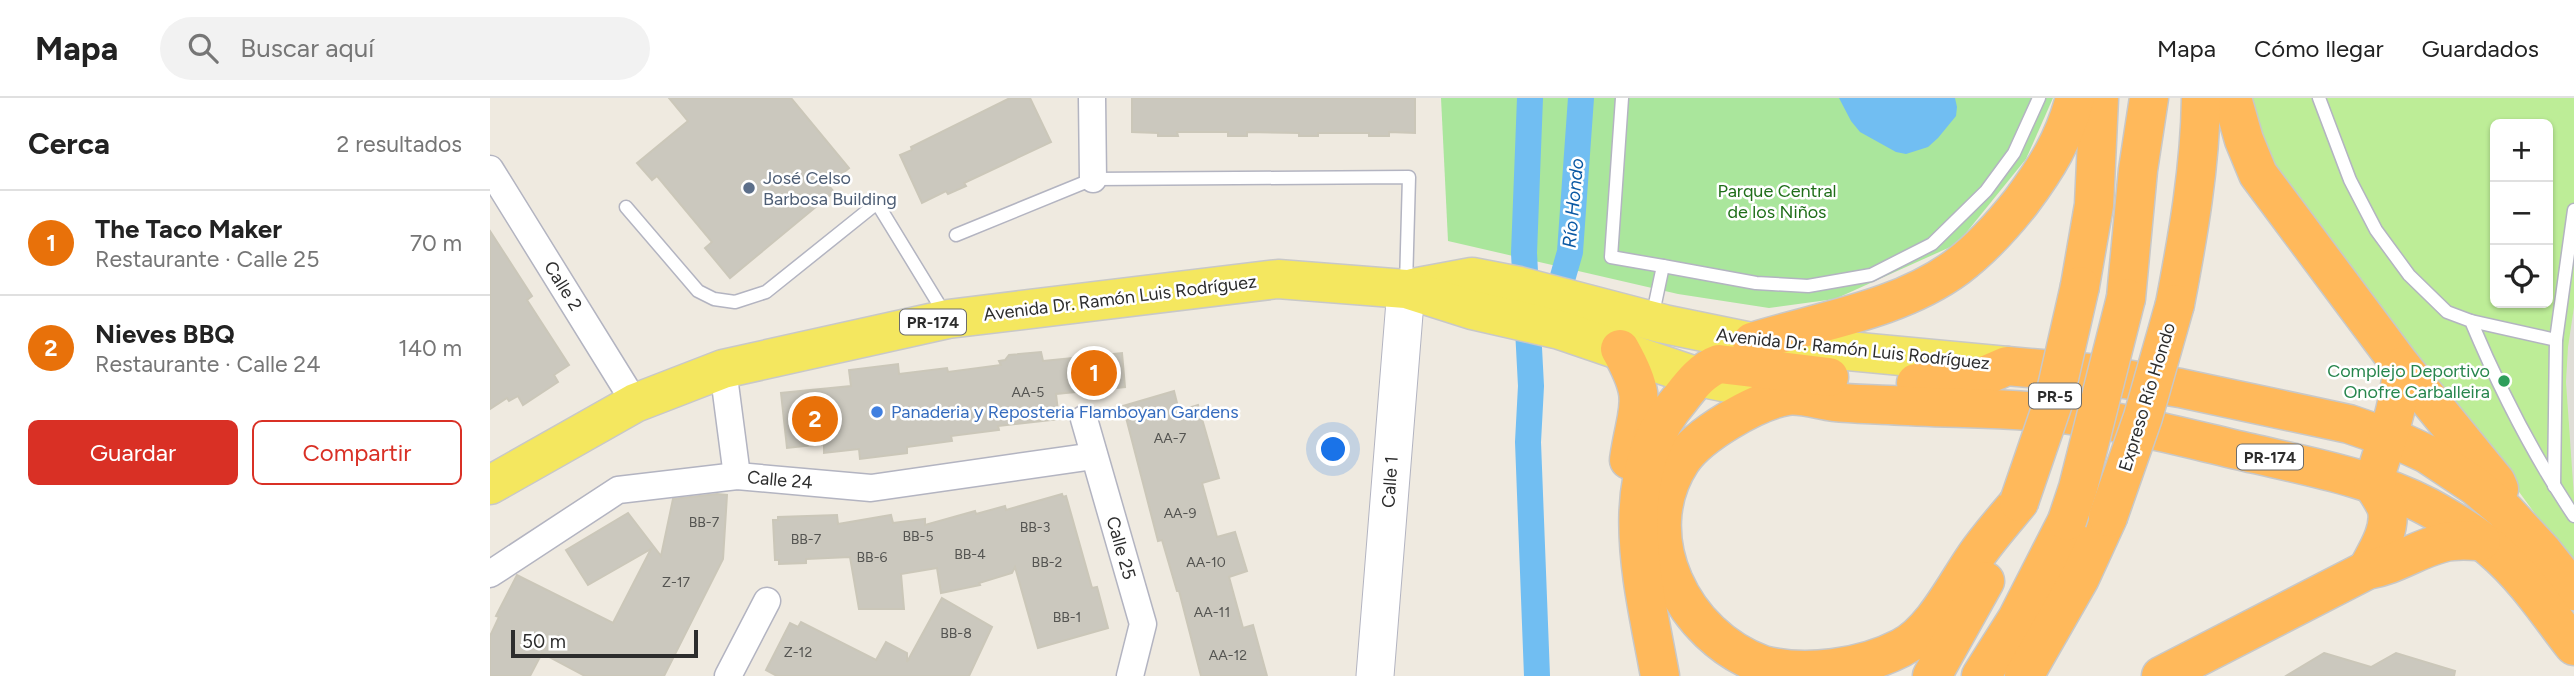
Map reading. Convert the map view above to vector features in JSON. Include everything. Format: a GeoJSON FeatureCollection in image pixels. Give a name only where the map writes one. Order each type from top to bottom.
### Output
{"type":"FeatureCollection","features":[{"type":"Feature","properties":{"kind":"highway"},"geometry":{"type":"LineString","coordinates":[[1752,342],[1889,302],[1956,268],[1990,239],[2030,190],[2056,152],[2065,132],[2074,98]]}},
{"type":"Feature","properties":{"kind":"highway","name":"PR-5"},"geometry":{"type":"LineString","coordinates":[[1932,676],[1995,560],[2019,502],[2054,400],[2080,286],[2094,205],[2099,98]]}},
{"type":"Feature","properties":{"kind":"highway"},"geometry":{"type":"LineString","coordinates":[[2130,98],[2138,170]]}},
{"type":"Feature","properties":{"kind":"highway"},"geometry":{"type":"LineString","coordinates":[[1981,676],[2017,619],[2067,521],[2078,488],[2126,298],[2138,170],[2149,98]]}},
{"type":"Feature","properties":{"kind":"highway","name":"Expreso Río Hondo"},"geometry":{"type":"LineString","coordinates":[[2024,676],[2080,578],[2108,517],[2143,417],[2175,304],[2192,220],[2202,98]]}},
{"type":"Feature","properties":{"kind":"highway"},"geometry":{"type":"LineString","coordinates":[[2232,98],[2244,140],[2258,174],[2403,367],[2496,482],[2505,511],[2574,591]]}},
{"type":"Feature","properties":{"kind":"highway"},"geometry":{"type":"LineString","coordinates":[[1635,329],[1634,375],[1640,398],[1624,495],[1623,522],[1648,676]]}},
{"type":"Feature","properties":{"kind":"highway"},"geometry":{"type":"LineString","coordinates":[[1660,676],[1643,583],[1637,537],[1638,509],[1650,448],[1662,422],[1698,377],[1710,367],[1719,364],[1866,381],[1969,382],[2007,366]]}},
{"type":"Feature","properties":{"kind":"highway","name":"Avenida Dr. Ramón Luis Rodríguez"},"geometry":{"type":"LineString","coordinates":[[2007,366],[2088,373],[2180,388],[2349,424],[2418,450],[2448,466],[2505,511]]}},
{"type":"Feature","properties":{"kind":"highway"},"geometry":{"type":"LineString","coordinates":[[2367,570],[2383,541],[2386,527],[2387,510],[2373,484],[2386,437],[2398,408],[2403,367]]}},
{"type":"Feature","properties":{"kind":"highway"},"geometry":{"type":"LineString","coordinates":[[1788,396],[1724,423],[1699,440],[1681,460],[1668,487],[1662,508],[1662,539],[1667,564],[1681,594],[1689,609],[1710,632],[1740,655],[1766,666],[1798,670],[1840,669],[1905,647],[1933,619],[1976,555],[2019,502]]}},
{"type":"Feature","properties":{"kind":"highway","name":"Avenida Dr. Ramón Luis Rodríguez"},"geometry":{"type":"LineString","coordinates":[[1788,396],[1873,404],[2013,409],[2069,415],[2286,461],[2373,484]]}},
{"type":"Feature","properties":{"kind":"highway","name":"PR-174"},"geometry":{"type":"LineString","coordinates":[[2373,484],[2424,505],[2464,528],[2493,550],[2519,577],[2574,646]]}},
{"type":"Feature","properties":{"kind":"highway"},"geometry":{"type":"LineString","coordinates":[[2161,676],[2367,570],[2388,567],[2454,540],[2481,541]]}},
{"type":"Feature","properties":{"kind":"main road","name":"Avenida Dr. Ramón Luis Rodríguez"},"geometry":{"type":"LineString","coordinates":[[490,485],[635,403],[723,369],[948,319],[1278,279],[1472,294],[1560,330],[1635,329],[2007,366]]}},
{"type":"Feature","properties":{"kind":"main road","name":"Avenida Dr. Ramón Luis Rodríguez"},"geometry":{"type":"LineString","coordinates":[[1635,329],[1698,377],[1788,396]]}},
{"type":"Feature","properties":{"kind":"street"},"geometry":{"type":"LineString","coordinates":[[1092,98],[1093,179]]}},
{"type":"Feature","properties":{"kind":"street","name":"Calle 2"},"geometry":{"type":"LineString","coordinates":[[490,169],[635,403]]}},
{"type":"Feature","properties":{"kind":"street","name":"Calle 1"},"geometry":{"type":"LineString","coordinates":[[1375,676],[1406,289]]}},
{"type":"Feature","properties":{"kind":"street"},"geometry":{"type":"LineString","coordinates":[[723,369],[737,476]]}},
{"type":"Feature","properties":{"kind":"street","name":"Calle 25"},"geometry":{"type":"LineString","coordinates":[[1084,419],[1143,624],[1130,676]]}},
{"type":"Feature","properties":{"kind":"street","name":"Calle 24"},"geometry":{"type":"LineString","coordinates":[[490,574],[618,490],[737,476],[871,488],[1094,456]]}},
{"type":"Feature","properties":{"kind":"street"},"geometry":{"type":"LineString","coordinates":[[728,676],[767,601]]}},
{"type":"Feature","properties":{"kind":"lane"},"geometry":{"type":"LineString","coordinates":[[1622,98],[1611,257],[1756,283],[1808,286],[1871,275],[1932,244],[1986,191],[2014,153],[2039,98]]}},
{"type":"Feature","properties":{"kind":"lane"},"geometry":{"type":"LineString","coordinates":[[2319,98],[2350,180],[2376,230],[2409,275],[2447,312],[2471,321],[2556,340]]}},
{"type":"Feature","properties":{"kind":"lane"},"geometry":{"type":"LineString","coordinates":[[956,235],[1093,179],[1409,177],[1406,289]]}},
{"type":"Feature","properties":{"kind":"lane"},"geometry":{"type":"LineString","coordinates":[[626,207],[698,291],[714,299],[735,302],[766,292],[877,203],[948,319]]}},
{"type":"Feature","properties":{"kind":"lane"},"geometry":{"type":"LineString","coordinates":[[2554,486],[2556,340],[2574,211]]}},
{"type":"Feature","properties":{"kind":"lane"},"geometry":{"type":"LineString","coordinates":[[1635,329],[1663,266]]}},
{"type":"Feature","properties":{"kind":"lane"},"geometry":{"type":"LineString","coordinates":[[2471,321],[2493,374],[2554,486],[2574,516]]}},
{"type":"Feature","properties":{"kind":"green space","name":"Parque Central de los Niños"},"geometry":{"type":"Polygon","coordinates":[[[1441,98],[2053,98],[2026,159],[1957,244],[1835,299],[1769,308],[1678,294],[1448,241],[1441,98]]]}},
{"type":"Feature","properties":{"kind":"green space","name":"Complejo Deportivo Onofre Carballeira"},"geometry":{"type":"Polygon","coordinates":[[[2241,98],[2574,98],[2574,567],[2495,459],[2270,166],[2241,98]]]}},
{"type":"Feature","properties":{"kind":"shaded area"},"geometry":{"type":"Polygon","coordinates":[[[2574,307],[2574,497],[2566,382],[2574,307]]]}},
{"type":"Feature","properties":{"kind":"water"},"geometry":{"type":"Polygon","coordinates":[[[1839,98],[1955,98],[1956,116],[1928,147],[1906,154],[1896,152],[1860,132],[1839,98]]]}},
{"type":"Feature","properties":{"kind":"building","name":"José Celso Barbosa Building"},"geometry":{"type":"Polygon","coordinates":[[[669,98],[791,98],[849,168],[828,185],[834,192],[730,278],[705,248],[712,242],[657,176],[652,180],[637,163],[688,121],[669,98]]]}},
{"type":"Feature","properties":{"kind":"building"},"geometry":{"type":"Polygon","coordinates":[[[1010,98],[1030,98],[1051,142],[964,183],[966,186],[948,194],[946,191],[922,203],[900,155],[1010,98]]]}},
{"type":"Feature","properties":{"kind":"building"},"geometry":{"type":"Polygon","coordinates":[[[1132,98],[1415,98],[1415,133],[1389,132],[1389,136],[1369,136],[1369,133],[1318,133],[1318,136],[1299,136],[1299,133],[1247,132],[1247,136],[1228,136],[1228,132],[1177,132],[1178,136],[1158,136],[1158,133],[1132,132],[1132,98]]]}},
{"type":"Feature","properties":{"kind":"building"},"geometry":{"type":"Polygon","coordinates":[[[490,231],[532,296],[527,300],[569,365],[554,375],[558,382],[523,405],[518,396],[509,401],[507,398],[490,409],[490,231]]]}},
{"type":"Feature","properties":{"kind":"building"},"geometry":{"type":"Polygon","coordinates":[[[1041,352],[1043,361],[1122,353],[1125,387],[1056,394],[1059,419],[998,426],[999,430],[951,436],[952,441],[907,447],[907,453],[860,459],[859,449],[824,453],[824,444],[787,448],[781,393],[851,386],[849,370],[898,364],[899,374],[947,368],[948,372],[1001,365],[999,361],[1005,360],[1009,355],[1041,352]]]}},
{"type":"Feature","properties":{"kind":"building"},"geometry":{"type":"Polygon","coordinates":[[[1174,391],[1179,411],[1198,405],[1219,478],[1202,483],[1217,537],[1235,532],[1247,571],[1229,577],[1243,628],[1253,625],[1267,676],[1201,676],[1179,591],[1162,540],[1158,541],[1123,406],[1174,391]]]}},
{"type":"Feature","properties":{"kind":"building"},"geometry":{"type":"Polygon","coordinates":[[[1062,494],[1063,497],[1066,496],[1092,588],[1097,587],[1108,628],[1038,648],[1015,567],[1012,573],[979,583],[980,585],[941,593],[937,568],[901,574],[904,609],[859,609],[850,557],[806,559],[806,563],[779,564],[779,560],[775,560],[773,520],[778,520],[778,517],[837,515],[838,524],[891,515],[893,523],[925,519],[925,525],[975,511],[976,514],[1005,506],[1006,510],[1062,494]]]}},
{"type":"Feature","properties":{"kind":"building"},"geometry":{"type":"Polygon","coordinates":[[[727,495],[723,559],[664,676],[585,676],[542,653],[530,676],[490,676],[490,636],[499,617],[496,616],[517,575],[613,623],[651,549],[588,585],[566,550],[628,513],[661,556],[673,499],[727,495]]]}},
{"type":"Feature","properties":{"kind":"building"},"geometry":{"type":"Polygon","coordinates":[[[942,598],[992,627],[969,676],[777,676],[766,670],[790,623],[798,627],[801,622],[876,660],[886,642],[907,653],[907,662],[942,598]]]}},
{"type":"Feature","properties":{"kind":"building"},"geometry":{"type":"Polygon","coordinates":[[[2324,653],[2371,667],[2396,653],[2455,671],[2454,676],[2286,676],[2324,653]]]}},
{"type":"Feature","properties":{"kind":"waterway","name":"Río Hondo"},"geometry":{"type":"LineString","coordinates":[[1530,98],[1524,253],[1531,386],[1528,442],[1537,676]]}},
{"type":"Feature","properties":{"kind":"waterway","name":"Río Hondo"},"geometry":{"type":"LineString","coordinates":[[1553,311],[1570,252],[1581,98]]}},
{"type":"Feature","properties":{"kind":"place","name":"José Celso Barbosa Building"},"geometry":{"type":"Point","coordinates":[749,188]}},
{"type":"Feature","properties":{"kind":"place","name":"The Taco Maker"},"geometry":{"type":"Point","coordinates":[1094,373]}},
{"type":"Feature","properties":{"kind":"place","name":"Complejo Deportivo Onofre Carballeira"},"geometry":{"type":"Point","coordinates":[2504,381]}},
{"type":"Feature","properties":{"kind":"place","name":"Panaderia y Reposteria Flamboyan Gardens"},"geometry":{"type":"Point","coordinates":[877,412]}},
{"type":"Feature","properties":{"kind":"place","name":"Nieves BBQ"},"geometry":{"type":"Point","coordinates":[815,419]}}]}
